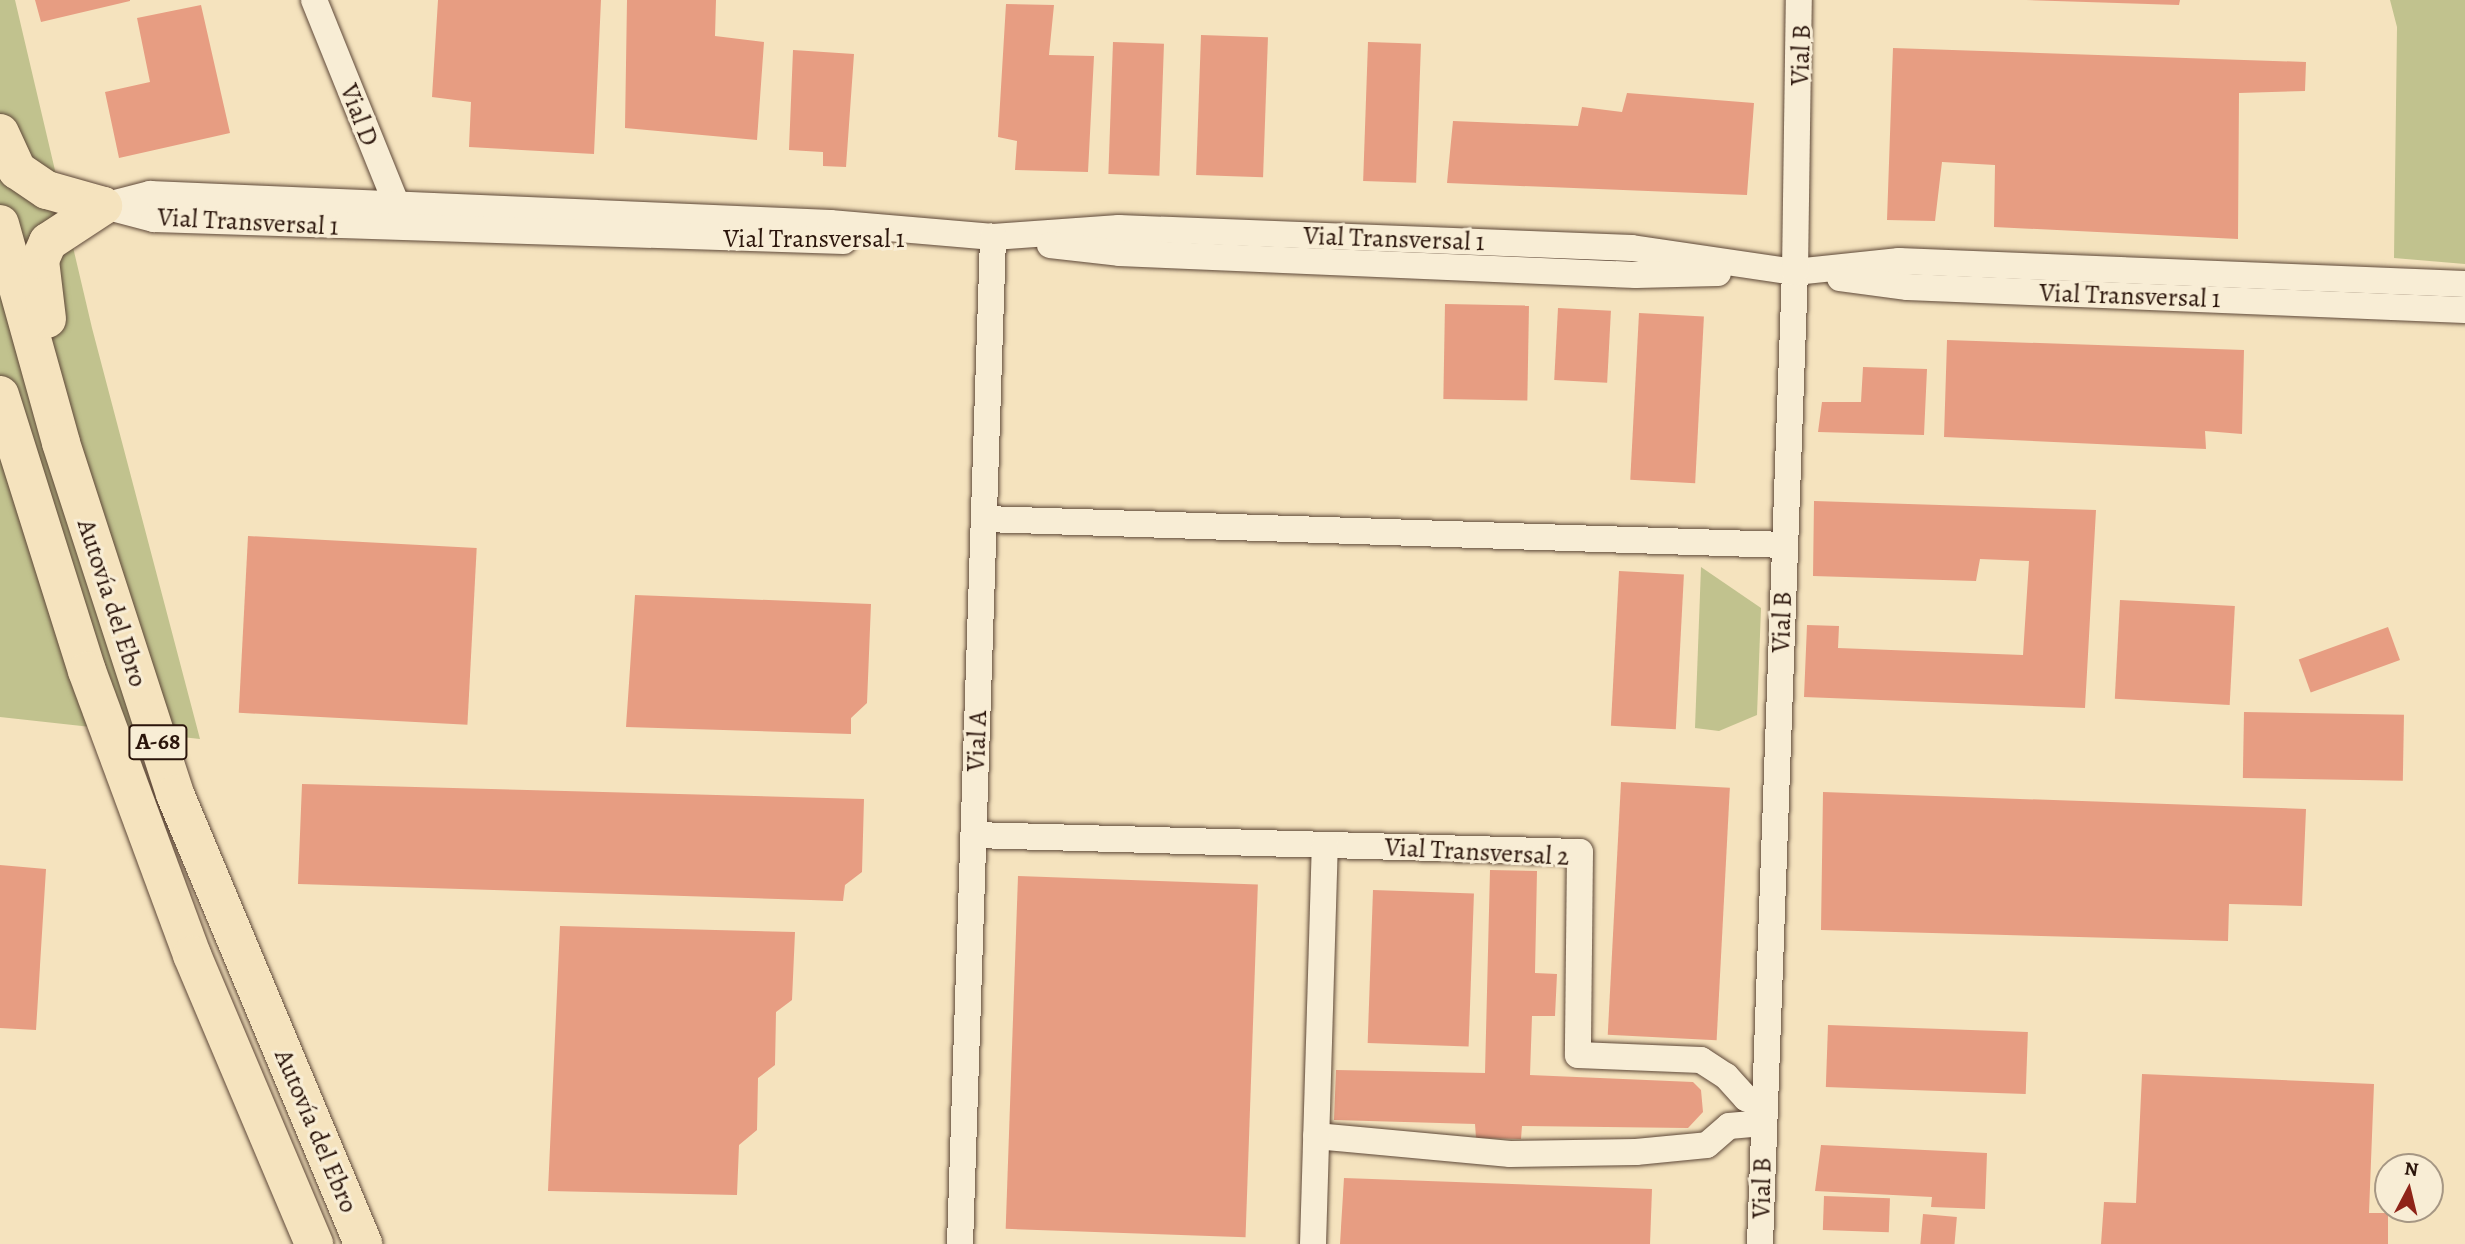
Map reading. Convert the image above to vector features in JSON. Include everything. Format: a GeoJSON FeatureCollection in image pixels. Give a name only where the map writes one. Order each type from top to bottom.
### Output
{"type":"FeatureCollection","features":[{"type":"Feature","properties":{"kind":"highway"},"geometry":{"type":"LineString","coordinates":[[0,133],[16,170],[47,190],[103,206]]}},
{"type":"Feature","properties":{"kind":"highway"},"geometry":{"type":"LineString","coordinates":[[103,206],[48,242],[40,260],[40,286],[95,489],[150,657],[153,729]]}},
{"type":"Feature","properties":{"kind":"highway","name":"Autovía del Ebro"},"geometry":{"type":"LineString","coordinates":[[0,224],[61,443],[174,794],[363,1244]]}},
{"type":"Feature","properties":{"kind":"highway","name":"Autovía del Ebro"},"geometry":{"type":"LineString","coordinates":[[0,395],[87,671],[192,955],[314,1244]]}},
{"type":"Feature","properties":{"kind":"highway"},"geometry":{"type":"LineString","coordinates":[[87,671],[101,767],[146,892],[288,1244]]}},
{"type":"Feature","properties":{"kind":"street","name":"Vial D"},"geometry":{"type":"LineString","coordinates":[[314,0],[407,229]]}},
{"type":"Feature","properties":{"kind":"street","name":"Vial B"},"geometry":{"type":"LineString","coordinates":[[1760,1244],[1795,272],[1799,0]]}},
{"type":"Feature","properties":{"kind":"street","name":"Vial Transversal 1"},"geometry":{"type":"LineString","coordinates":[[103,206],[150,194],[395,202],[830,223],[993,237]]}},
{"type":"Feature","properties":{"kind":"street","name":"Vial Transversal 1"},"geometry":{"type":"LineString","coordinates":[[103,206],[154,219],[806,241],[993,237],[1119,228],[1632,248],[1908,287],[2465,310]]}},
{"type":"Feature","properties":{"kind":"street","name":"Vial A"},"geometry":{"type":"LineString","coordinates":[[960,1244],[993,237]]}},
{"type":"Feature","properties":{"kind":"street","name":"Vial Transversal 1"},"geometry":{"type":"LineString","coordinates":[[1795,272],[1899,261],[2465,284]]}},
{"type":"Feature","properties":{"kind":"street"},"geometry":{"type":"LineString","coordinates":[[985,519],[1785,545]]}},
{"type":"Feature","properties":{"kind":"street","name":"Vial Transversal 2"},"geometry":{"type":"LineString","coordinates":[[974,835],[1580,852],[1578,1055],[1700,1060],[1726,1076],[1764,1114]]}},
{"type":"Feature","properties":{"kind":"street"},"geometry":{"type":"LineString","coordinates":[[1313,1244],[1325,846]]}},
{"type":"Feature","properties":{"kind":"street"},"geometry":{"type":"LineString","coordinates":[[1316,1136],[1510,1154],[1636,1152],[1707,1145],[1729,1126],[1764,1114]]}},
{"type":"Feature","properties":{"kind":"green space"},"geometry":{"type":"Polygon","coordinates":[[[0,0],[15,0],[92,328],[200,739],[0,717],[0,0]]]}},
{"type":"Feature","properties":{"kind":"green space"},"geometry":{"type":"Polygon","coordinates":[[[2390,0],[2465,0],[2465,264],[2394,258],[2397,27],[2390,0]]]}},
{"type":"Feature","properties":{"kind":"green space"},"geometry":{"type":"Polygon","coordinates":[[[1701,567],[1761,608],[1757,715],[1719,731],[1695,728],[1701,567]]]}},
{"type":"Feature","properties":{"kind":"building"},"geometry":{"type":"Polygon","coordinates":[[[35,0],[130,0],[130,1],[41,22],[35,0]]]}},
{"type":"Feature","properties":{"kind":"building"},"geometry":{"type":"Polygon","coordinates":[[[438,0],[601,0],[594,154],[469,147],[471,102],[432,97],[438,0]]]}},
{"type":"Feature","properties":{"kind":"building"},"geometry":{"type":"Polygon","coordinates":[[[627,0],[716,0],[715,36],[764,42],[757,140],[625,128],[627,0]]]}},
{"type":"Feature","properties":{"kind":"building"},"geometry":{"type":"Polygon","coordinates":[[[2026,0],[2180,0],[2179,5],[2026,0]]]}},
{"type":"Feature","properties":{"kind":"building"},"geometry":{"type":"Polygon","coordinates":[[[1006,4],[1054,5],[1049,55],[1094,56],[1088,172],[1015,170],[1017,141],[998,137],[1006,4]]]}},
{"type":"Feature","properties":{"kind":"building"},"geometry":{"type":"Polygon","coordinates":[[[201,5],[230,133],[119,158],[105,92],[150,82],[137,18],[201,5]]]}},
{"type":"Feature","properties":{"kind":"building"},"geometry":{"type":"Polygon","coordinates":[[[1201,35],[1268,37],[1263,177],[1196,175],[1201,35]]]}},
{"type":"Feature","properties":{"kind":"building"},"geometry":{"type":"Polygon","coordinates":[[[1113,42],[1164,44],[1159,176],[1108,174],[1113,42]]]}},
{"type":"Feature","properties":{"kind":"building"},"geometry":{"type":"Polygon","coordinates":[[[1368,42],[1421,44],[1416,183],[1363,181],[1368,42]]]}},
{"type":"Feature","properties":{"kind":"building"},"geometry":{"type":"Polygon","coordinates":[[[1893,48],[2306,62],[2305,91],[2239,93],[2238,239],[1994,227],[1995,165],[1942,162],[1935,221],[1887,220],[1893,48]]]}},
{"type":"Feature","properties":{"kind":"building"},"geometry":{"type":"Polygon","coordinates":[[[793,50],[854,54],[846,167],[823,166],[823,152],[789,150],[793,50]]]}},
{"type":"Feature","properties":{"kind":"building"},"geometry":{"type":"Polygon","coordinates":[[[1627,93],[1754,103],[1747,195],[1447,183],[1453,121],[1578,126],[1582,107],[1622,112],[1627,93]]]}},
{"type":"Feature","properties":{"kind":"building"},"geometry":{"type":"Polygon","coordinates":[[[1445,304],[1529,305],[1527,400],[1443,399],[1445,304]]]}},
{"type":"Feature","properties":{"kind":"building"},"geometry":{"type":"Polygon","coordinates":[[[1558,308],[1611,311],[1607,383],[1554,380],[1558,308]]]}},
{"type":"Feature","properties":{"kind":"building"},"geometry":{"type":"Polygon","coordinates":[[[1639,313],[1704,316],[1695,483],[1630,480],[1639,313]]]}},
{"type":"Feature","properties":{"kind":"building"},"geometry":{"type":"Polygon","coordinates":[[[1947,340],[2244,350],[2242,434],[2205,431],[2206,449],[1944,437],[1947,340]]]}},
{"type":"Feature","properties":{"kind":"building"},"geometry":{"type":"Polygon","coordinates":[[[1863,367],[1927,369],[1924,435],[1818,432],[1822,402],[1861,402],[1863,367]]]}},
{"type":"Feature","properties":{"kind":"building"},"geometry":{"type":"Polygon","coordinates":[[[1814,501],[2096,510],[2085,708],[1804,697],[1807,625],[1839,626],[1838,648],[2023,655],[2029,561],[1980,559],[1976,581],[1813,576],[1814,501]]]}},
{"type":"Feature","properties":{"kind":"building"},"geometry":{"type":"Polygon","coordinates":[[[248,536],[477,548],[467,725],[239,713],[248,536]]]}},
{"type":"Feature","properties":{"kind":"building"},"geometry":{"type":"Polygon","coordinates":[[[1619,571],[1684,574],[1676,729],[1611,726],[1619,571]]]}},
{"type":"Feature","properties":{"kind":"building"},"geometry":{"type":"Polygon","coordinates":[[[635,595],[871,604],[867,703],[851,718],[851,734],[626,727],[635,595]]]}},
{"type":"Feature","properties":{"kind":"building"},"geometry":{"type":"Polygon","coordinates":[[[2120,600],[2235,606],[2230,705],[2115,699],[2120,600]]]}},
{"type":"Feature","properties":{"kind":"building"},"geometry":{"type":"Polygon","coordinates":[[[2388,627],[2400,660],[2311,692],[2299,659],[2388,627]]]}},
{"type":"Feature","properties":{"kind":"building"},"geometry":{"type":"Polygon","coordinates":[[[2244,712],[2404,715],[2403,781],[2243,778],[2244,712]]]}},
{"type":"Feature","properties":{"kind":"building"},"geometry":{"type":"Polygon","coordinates":[[[1621,782],[1730,788],[1717,1040],[1608,1035],[1621,782]]]}},
{"type":"Feature","properties":{"kind":"building"},"geometry":{"type":"Polygon","coordinates":[[[302,784],[864,799],[862,872],[845,885],[843,901],[298,884],[302,784]]]}},
{"type":"Feature","properties":{"kind":"building"},"geometry":{"type":"Polygon","coordinates":[[[1823,792],[2306,809],[2302,906],[2229,904],[2228,941],[1821,930],[1823,792]]]}},
{"type":"Feature","properties":{"kind":"building"},"geometry":{"type":"Polygon","coordinates":[[[0,865],[46,869],[36,1030],[0,1028],[0,865]]]}},
{"type":"Feature","properties":{"kind":"building"},"geometry":{"type":"Polygon","coordinates":[[[1490,870],[1537,871],[1535,973],[1557,974],[1555,1016],[1532,1016],[1530,1075],[1693,1082],[1701,1090],[1703,1112],[1688,1128],[1522,1126],[1521,1139],[1476,1138],[1475,1124],[1334,1120],[1336,1070],[1485,1073],[1490,870]]]}},
{"type":"Feature","properties":{"kind":"building"},"geometry":{"type":"Polygon","coordinates":[[[1018,876],[1258,884],[1246,1237],[1006,1229],[1018,876]]]}},
{"type":"Feature","properties":{"kind":"building"},"geometry":{"type":"Polygon","coordinates":[[[1373,890],[1474,894],[1469,1046],[1368,1043],[1373,890]]]}},
{"type":"Feature","properties":{"kind":"building"},"geometry":{"type":"Polygon","coordinates":[[[560,926],[795,932],[792,1000],[776,1012],[775,1065],[758,1078],[757,1130],[739,1145],[737,1195],[548,1191],[560,926]]]}},
{"type":"Feature","properties":{"kind":"building"},"geometry":{"type":"Polygon","coordinates":[[[1828,1025],[2028,1032],[2026,1094],[1826,1087],[1828,1025]]]}},
{"type":"Feature","properties":{"kind":"building"},"geometry":{"type":"Polygon","coordinates":[[[2142,1074],[2374,1084],[2369,1213],[2374,1213],[2374,1223],[2388,1223],[2388,1244],[2101,1244],[2104,1202],[2136,1203],[2142,1074]]]}},
{"type":"Feature","properties":{"kind":"building"},"geometry":{"type":"Polygon","coordinates":[[[1821,1145],[1987,1153],[1985,1209],[1931,1207],[1932,1197],[1815,1191],[1821,1145]]]}},
{"type":"Feature","properties":{"kind":"building"},"geometry":{"type":"Polygon","coordinates":[[[1344,1178],[1652,1189],[1650,1244],[1340,1244],[1344,1178]]]}},
{"type":"Feature","properties":{"kind":"building"},"geometry":{"type":"Polygon","coordinates":[[[1824,1196],[1890,1198],[1889,1232],[1823,1230],[1824,1196]]]}},
{"type":"Feature","properties":{"kind":"building"},"geometry":{"type":"Polygon","coordinates":[[[1923,1214],[1957,1217],[1955,1244],[1920,1244],[1923,1214]]]}}]}
